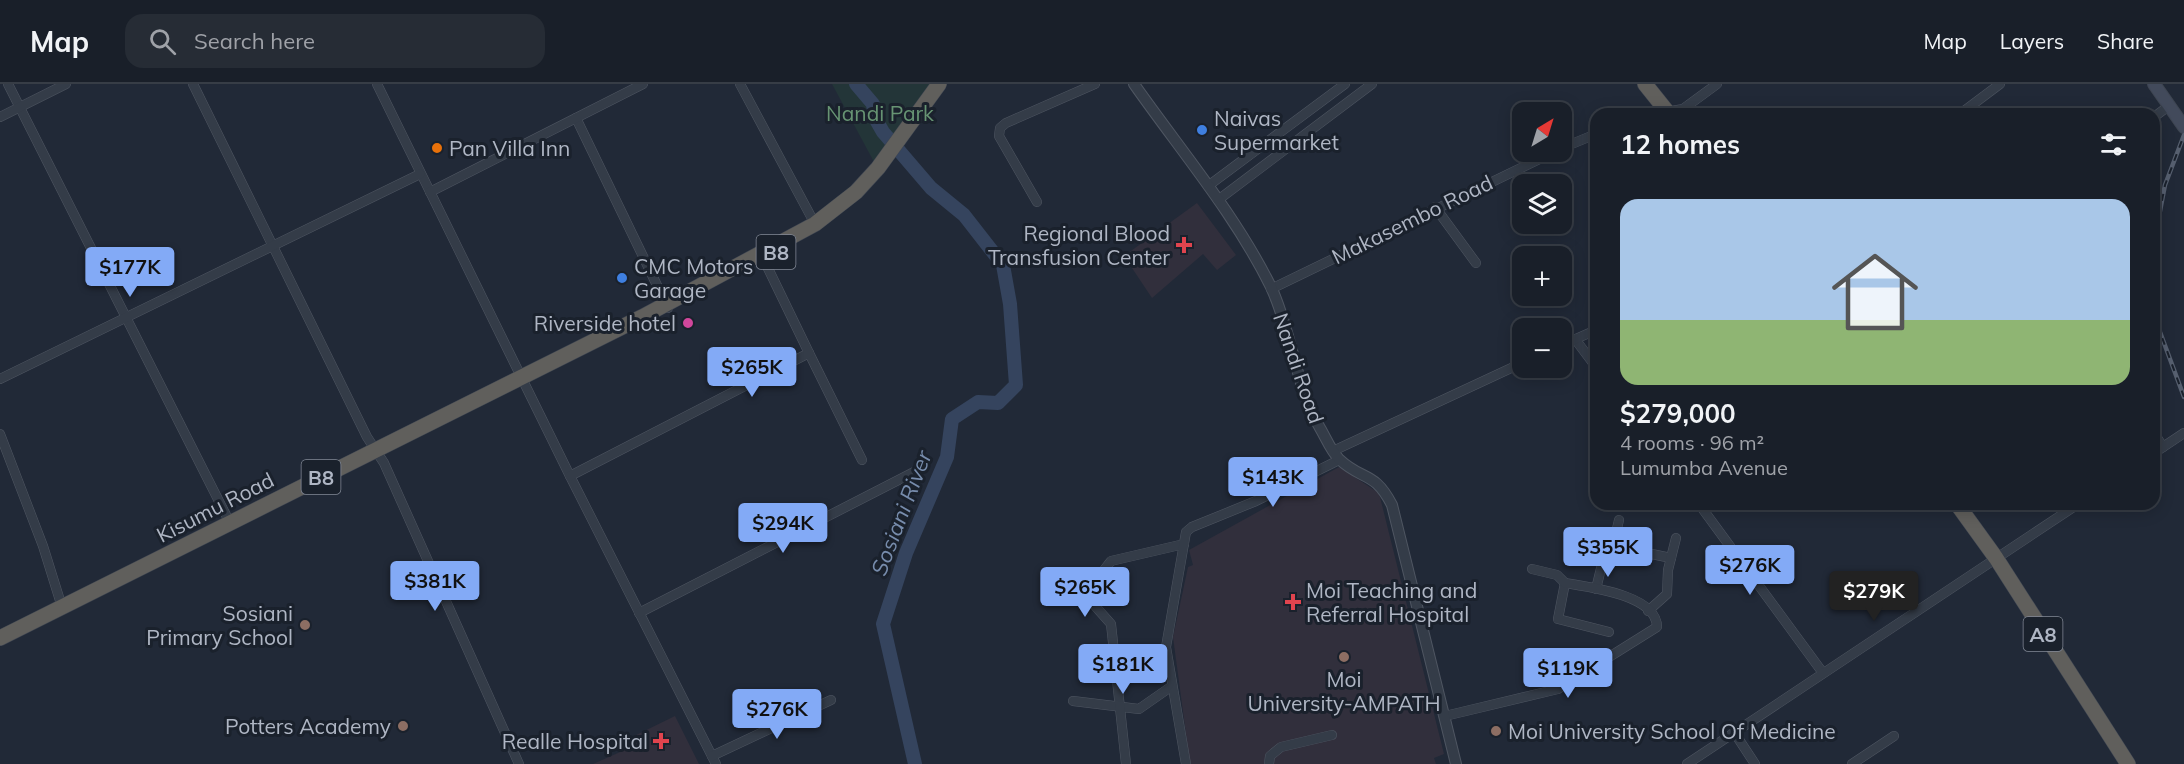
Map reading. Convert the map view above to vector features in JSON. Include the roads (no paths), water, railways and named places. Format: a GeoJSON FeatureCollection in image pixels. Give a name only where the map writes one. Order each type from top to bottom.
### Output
{"type":"FeatureCollection","features":[{"type":"Feature","properties":{"kind":"highway","name":"B8"},"geometry":{"type":"LineString","coordinates":[[667,305],[764,258],[827,222],[863,191],[948,84]]}},
{"type":"Feature","properties":{"kind":"highway"},"geometry":{"type":"LineString","coordinates":[[1645,84],[1662,108]]}},
{"type":"Feature","properties":{"kind":"highway","name":"B8"},"geometry":{"type":"LineString","coordinates":[[904,138],[932,88]]}},
{"type":"Feature","properties":{"kind":"highway","name":"B8"},"geometry":{"type":"LineString","coordinates":[[667,305],[815,224],[856,192],[889,158]]}},
{"type":"Feature","properties":{"kind":"highway","name":"Kisumu Road"},"geometry":{"type":"LineString","coordinates":[[0,638],[376,448],[667,305]]}},
{"type":"Feature","properties":{"kind":"highway","name":"A8"},"geometry":{"type":"LineString","coordinates":[[1961,510],[1996,558],[2128,764]]}},
{"type":"Feature","properties":{"kind":"main road"},"geometry":{"type":"LineString","coordinates":[[2154,84],[2184,127]]}},
{"type":"Feature","properties":{"kind":"street"},"geometry":{"type":"LineString","coordinates":[[8,84],[230,523]]}},
{"type":"Feature","properties":{"kind":"street"},"geometry":{"type":"LineString","coordinates":[[0,117],[66,84]]}},
{"type":"Feature","properties":{"kind":"street"},"geometry":{"type":"LineString","coordinates":[[193,84],[275,246],[367,437],[376,448],[519,764]]}},
{"type":"Feature","properties":{"kind":"street"},"geometry":{"type":"LineString","coordinates":[[377,84],[570,476],[714,760],[831,700]]}},
{"type":"Feature","properties":{"kind":"street"},"geometry":{"type":"LineString","coordinates":[[429,192],[643,84]]}},
{"type":"Feature","properties":{"kind":"street"},"geometry":{"type":"LineString","coordinates":[[740,84],[815,224]]}},
{"type":"Feature","properties":{"kind":"street"},"geometry":{"type":"LineString","coordinates":[[1037,202],[999,136],[1000,129],[1006,123],[1095,84]]}},
{"type":"Feature","properties":{"kind":"street","name":"Nandi Road"},"geometry":{"type":"LineString","coordinates":[[1134,84],[1218,200],[1247,244],[1272,289],[1288,334],[1300,381],[1315,419],[1336,455]]}},
{"type":"Feature","properties":{"kind":"street"},"geometry":{"type":"LineString","coordinates":[[1208,186],[1345,84]]}},
{"type":"Feature","properties":{"kind":"street"},"geometry":{"type":"LineString","coordinates":[[1218,200],[1372,84]]}},
{"type":"Feature","properties":{"kind":"street"},"geometry":{"type":"LineString","coordinates":[[1684,108],[1717,84]]}},
{"type":"Feature","properties":{"kind":"street"},"geometry":{"type":"LineString","coordinates":[[1968,108],[2000,84]]}},
{"type":"Feature","properties":{"kind":"street"},"geometry":{"type":"LineString","coordinates":[[2160,112],[2170,105]]}},
{"type":"Feature","properties":{"kind":"street"},"geometry":{"type":"LineString","coordinates":[[576,118],[667,305]]}},
{"type":"Feature","properties":{"kind":"street"},"geometry":{"type":"LineString","coordinates":[[1572,144],[1590,136]]}},
{"type":"Feature","properties":{"kind":"street","name":"Makasembo Road"},"geometry":{"type":"LineString","coordinates":[[1272,289],[1435,207],[1532,162]]}},
{"type":"Feature","properties":{"kind":"street"},"geometry":{"type":"LineString","coordinates":[[0,379],[420,174]]}},
{"type":"Feature","properties":{"kind":"street"},"geometry":{"type":"LineString","coordinates":[[1435,207],[1476,263]]}},
{"type":"Feature","properties":{"kind":"street"},"geometry":{"type":"LineString","coordinates":[[764,258],[862,460]]}},
{"type":"Feature","properties":{"kind":"street"},"geometry":{"type":"LineString","coordinates":[[1572,340],[1590,333]]}},
{"type":"Feature","properties":{"kind":"street"},"geometry":{"type":"LineString","coordinates":[[1575,339],[1590,359]]}},
{"type":"Feature","properties":{"kind":"street"},"geometry":{"type":"LineString","coordinates":[[570,476],[809,353]]}},
{"type":"Feature","properties":{"kind":"street"},"geometry":{"type":"LineString","coordinates":[[1186,764],[1166,641],[1186,532],[1192,527],[1256,501],[1336,455],[1512,368]]}},
{"type":"Feature","properties":{"kind":"street"},"geometry":{"type":"LineString","coordinates":[[2160,449],[2184,433]]}},
{"type":"Feature","properties":{"kind":"street"},"geometry":{"type":"LineString","coordinates":[[0,434],[43,546],[62,607]]}},
{"type":"Feature","properties":{"kind":"street"},"geometry":{"type":"LineString","coordinates":[[2160,442],[2163,447]]}},
{"type":"Feature","properties":{"kind":"street"},"geometry":{"type":"LineString","coordinates":[[1336,455],[1378,483],[1392,505],[1455,764]]}},
{"type":"Feature","properties":{"kind":"street"},"geometry":{"type":"LineString","coordinates":[[639,613],[915,472]]}},
{"type":"Feature","properties":{"kind":"street"},"geometry":{"type":"LineString","coordinates":[[1703,510],[1823,673]]}},
{"type":"Feature","properties":{"kind":"street"},"geometry":{"type":"LineString","coordinates":[[1687,764],[2069,510]]}},
{"type":"Feature","properties":{"kind":"street"},"geometry":{"type":"LineString","coordinates":[[1596,589],[1604,556],[1613,546],[1619,520]]}},
{"type":"Feature","properties":{"kind":"street"},"geometry":{"type":"LineString","coordinates":[[1648,611],[1667,594],[1676,538]]}},
{"type":"Feature","properties":{"kind":"street"},"geometry":{"type":"LineString","coordinates":[[1125,764],[1111,624],[1095,606],[1104,570],[1111,561],[1184,544]]}},
{"type":"Feature","properties":{"kind":"street"},"geometry":{"type":"LineString","coordinates":[[1613,546],[1671,558]]}},
{"type":"Feature","properties":{"kind":"street"},"geometry":{"type":"LineString","coordinates":[[1445,716],[1558,689],[1657,627],[1648,611],[1639,602],[1596,589],[1565,583],[1557,574],[1532,569]]}},
{"type":"Feature","properties":{"kind":"street"},"geometry":{"type":"LineString","coordinates":[[1565,583],[1558,619],[1609,632]]}},
{"type":"Feature","properties":{"kind":"street"},"geometry":{"type":"LineString","coordinates":[[1073,701],[1139,709],[1172,686]]}},
{"type":"Feature","properties":{"kind":"street"},"geometry":{"type":"LineString","coordinates":[[1734,732],[1755,764]]}},
{"type":"Feature","properties":{"kind":"street"},"geometry":{"type":"LineString","coordinates":[[1269,764],[1270,756],[1281,747],[1332,735]]}},
{"type":"Feature","properties":{"kind":"street"},"geometry":{"type":"LineString","coordinates":[[1852,764],[1894,736]]}},
{"type":"Feature","properties":{"kind":"waterway","name":"Sosiani River"},"geometry":{"type":"LineString","coordinates":[[856,84],[873,104],[875,118],[883,132],[931,188],[964,215],[1003,265],[1010,304],[1016,385],[998,403],[978,402],[952,419],[947,457],[906,553],[883,624],[915,764]]}},
{"type":"Feature","properties":{"kind":"railway"},"geometry":{"type":"LineString","coordinates":[[2160,211],[2165,185],[2184,135]]}},
{"type":"Feature","properties":{"kind":"railway"},"geometry":{"type":"LineString","coordinates":[[2160,332],[2184,397]]}},
{"type":"Feature","properties":{"kind":"place","name":"Naivas Supermarket"},"geometry":{"type":"Point","coordinates":[1202,130]}},
{"type":"Feature","properties":{"kind":"place","name":"Pan Villa Inn"},"geometry":{"type":"Point","coordinates":[437,148]}},
{"type":"Feature","properties":{"kind":"place","name":"Regional Blood Transfusion Center"},"geometry":{"type":"Point","coordinates":[1184,245]}},
{"type":"Feature","properties":{"kind":"place","name":"CMC Motors Garage"},"geometry":{"type":"Point","coordinates":[622,278]}},
{"type":"Feature","properties":{"kind":"place","name":"Riverside hotel"},"geometry":{"type":"Point","coordinates":[688,323]}},
{"type":"Feature","properties":{"kind":"place","name":"Moi Teaching and Referral Hospital"},"geometry":{"type":"Point","coordinates":[1293,602]}},
{"type":"Feature","properties":{"kind":"place","name":"Sosiani Primary School"},"geometry":{"type":"Point","coordinates":[305,625]}},
{"type":"Feature","properties":{"kind":"place","name":"Moi University-AMPATH"},"geometry":{"type":"Point","coordinates":[1344,657]}},
{"type":"Feature","properties":{"kind":"place","name":"Potters Academy"},"geometry":{"type":"Point","coordinates":[403,726]}},
{"type":"Feature","properties":{"kind":"place","name":"Moi University School Of Medicine"},"geometry":{"type":"Point","coordinates":[1496,731]}},
{"type":"Feature","properties":{"kind":"place","name":"Realle Hospital"},"geometry":{"type":"Point","coordinates":[661,741]}},
{"type":"Feature","properties":{"kind":"park label","name":"Nandi Park"},"geometry":{"type":"Point","coordinates":[880,113]}}]}
